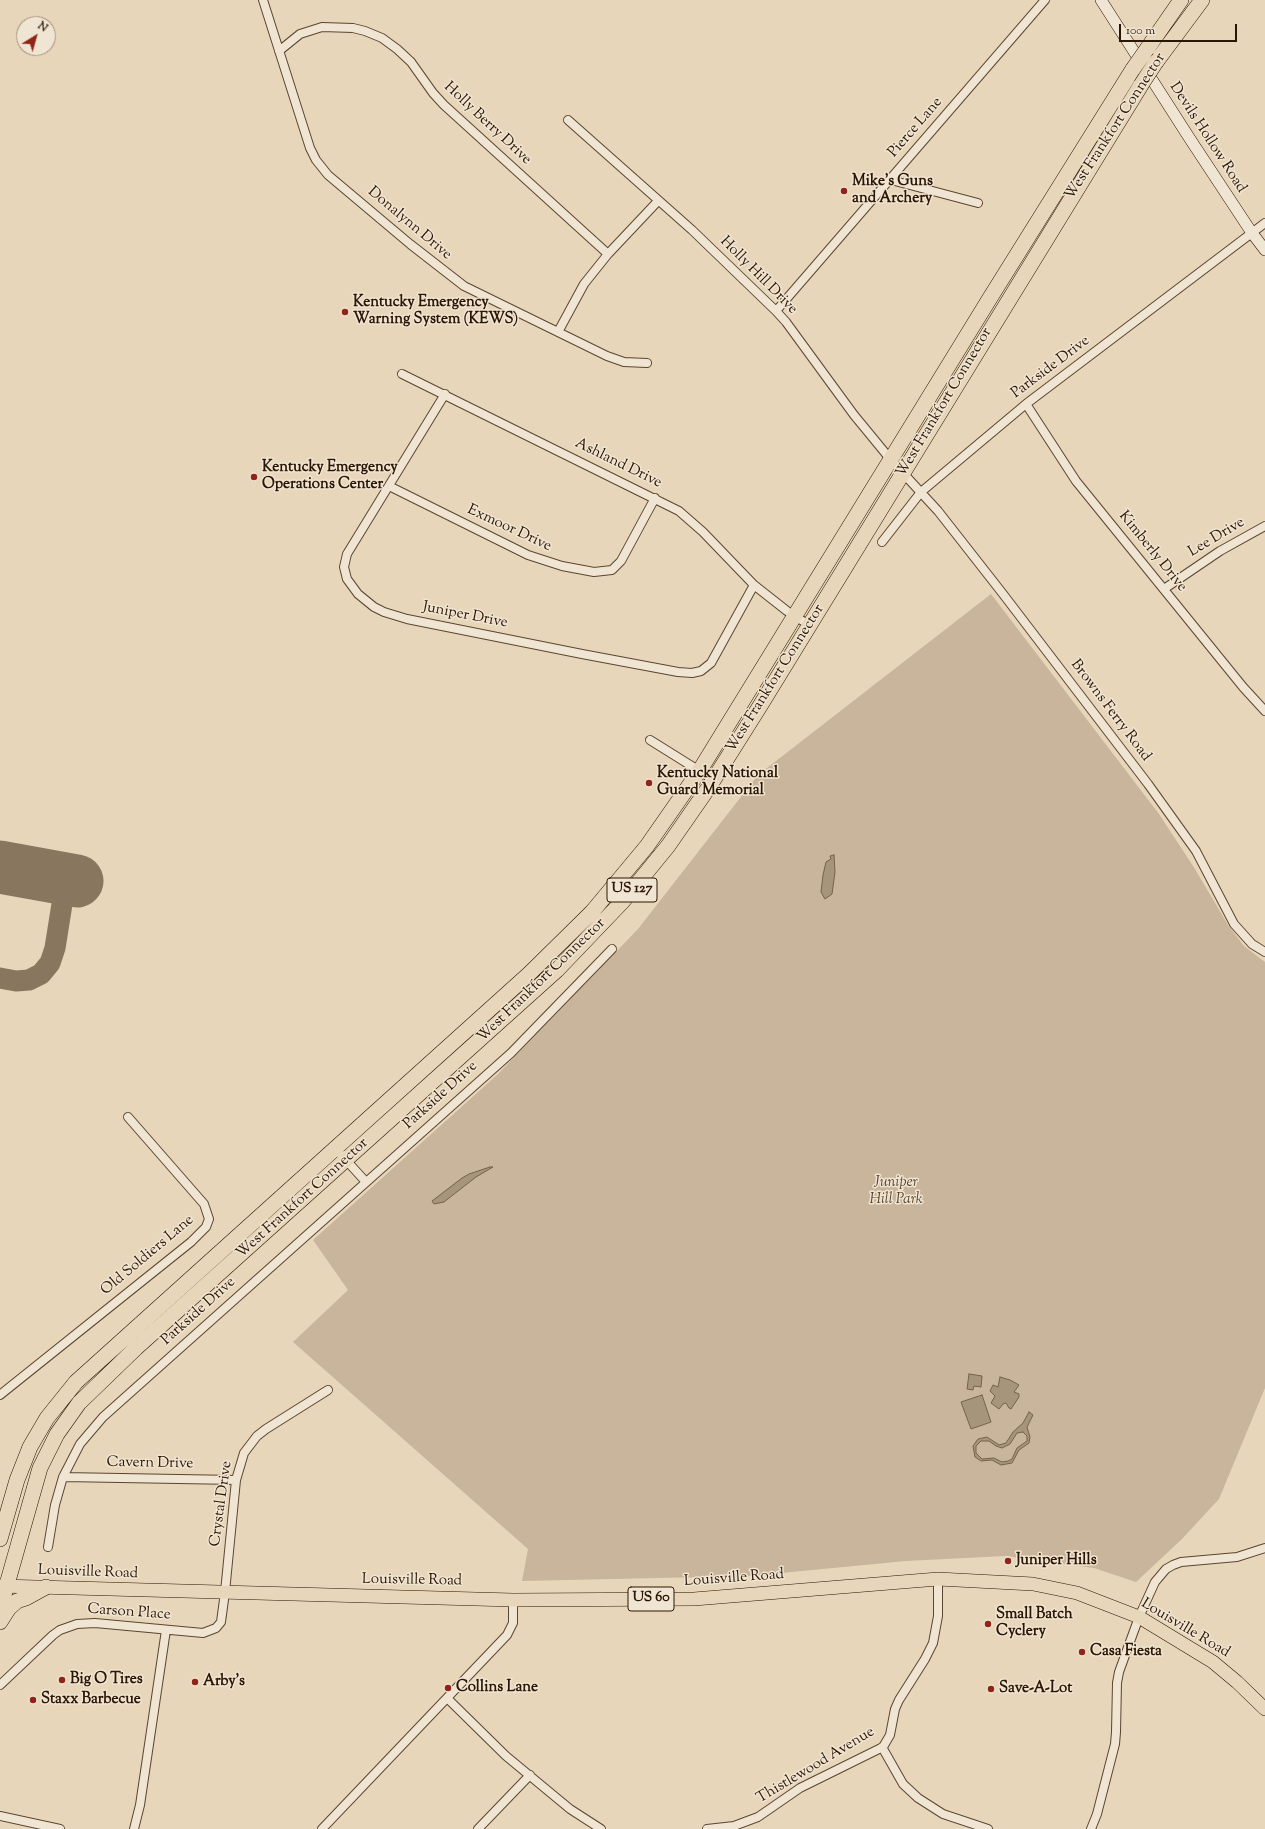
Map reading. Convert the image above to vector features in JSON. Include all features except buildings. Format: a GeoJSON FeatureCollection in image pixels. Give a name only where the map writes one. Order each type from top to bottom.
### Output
{"type":"FeatureCollection","features":[{"type":"Feature","properties":{"kind":"highway","name":"West Frankfort Connector"},"geometry":{"type":"LineString","coordinates":[[0,1539],[17,1480],[27,1454],[40,1429],[64,1394],[112,1348],[529,974],[577,928],[634,862],[670,815],[700,770],[1089,136],[1133,69],[1182,0]]}},
{"type":"Feature","properties":{"kind":"highway","name":"West Frankfort Connector"},"geometry":{"type":"LineString","coordinates":[[4,1586],[40,1468],[67,1418],[106,1375],[534,992],[624,901],[668,846],[714,780],[1141,85],[1156,62],[1202,0]]}},
{"type":"Feature","properties":{"kind":"highway","name":"US 127"},"geometry":{"type":"LineString","coordinates":[[0,1610],[4,1586]]}},
{"type":"Feature","properties":{"kind":"highway"},"geometry":{"type":"LineString","coordinates":[[0,1622],[9,1608],[17,1601],[26,1598],[46,1587]]}},
{"type":"Feature","properties":{"kind":"main road","name":"Devils Hollow Road"},"geometry":{"type":"LineString","coordinates":[[1101,0],[1252,233],[1265,250]]}},
{"type":"Feature","properties":{"kind":"main road","name":"Louisville Road"},"geometry":{"type":"LineString","coordinates":[[4,1586],[513,1600],[694,1599],[938,1579],[1033,1584],[1077,1593],[1140,1617],[1213,1662],[1238,1682],[1265,1709]]}},
{"type":"Feature","properties":{"kind":"street","name":"Donalynn Drive"},"geometry":{"type":"LineString","coordinates":[[263,0],[310,148],[316,160],[328,175],[454,279],[470,289],[614,359],[624,362],[647,363]]}},
{"type":"Feature","properties":{"kind":"street","name":"Pierce Lane"},"geometry":{"type":"LineString","coordinates":[[776,311],[891,180],[1045,0]]}},
{"type":"Feature","properties":{"kind":"street","name":"Holly Berry Drive"},"geometry":{"type":"LineString","coordinates":[[279,51],[300,34],[322,27],[353,28],[382,38],[411,62],[433,93],[448,109],[608,254]]}},
{"type":"Feature","properties":{"kind":"street","name":"Holly Hill Drive"},"geometry":{"type":"LineString","coordinates":[[568,120],[692,230],[776,311],[854,415],[902,473],[921,492]]}},
{"type":"Feature","properties":{"kind":"street"},"geometry":{"type":"LineString","coordinates":[[891,180],[978,203]]}},
{"type":"Feature","properties":{"kind":"street"},"geometry":{"type":"LineString","coordinates":[[558,332],[584,284],[608,254],[658,201]]}},
{"type":"Feature","properties":{"kind":"street","name":"Parkside Drive"},"geometry":{"type":"LineString","coordinates":[[882,542],[921,492],[1026,404],[1265,223]]}},
{"type":"Feature","properties":{"kind":"street","name":"Ashland Drive"},"geometry":{"type":"LineString","coordinates":[[402,374],[655,498],[690,519],[754,585],[809,625]]}},
{"type":"Feature","properties":{"kind":"street","name":"Juniper Drive"},"geometry":{"type":"LineString","coordinates":[[445,394],[347,554],[344,567],[349,583],[365,601],[384,612],[395,616],[582,654],[678,672],[692,673],[704,669],[711,663],[754,585]]}},
{"type":"Feature","properties":{"kind":"street","name":"Kimberly Drive"},"geometry":{"type":"LineString","coordinates":[[1026,404],[1076,481],[1243,687],[1265,711]]}},
{"type":"Feature","properties":{"kind":"street","name":"Exmoor Drive"},"geometry":{"type":"LineString","coordinates":[[389,486],[528,555],[562,566],[594,572],[612,570],[621,561],[655,498]]}},
{"type":"Feature","properties":{"kind":"street","name":"Browns Ferry Road"},"geometry":{"type":"LineString","coordinates":[[921,492],[952,528],[1003,594],[1168,812],[1196,851],[1234,924],[1252,944],[1265,952]]}},
{"type":"Feature","properties":{"kind":"street","name":"Lee Drive"},"geometry":{"type":"LineString","coordinates":[[1164,589],[1220,552],[1265,526]]}},
{"type":"Feature","properties":{"kind":"street"},"geometry":{"type":"LineString","coordinates":[[650,740],[714,780]]}},
{"type":"Feature","properties":{"kind":"street","name":"Parkside Drive"},"geometry":{"type":"LineString","coordinates":[[48,1547],[54,1505],[64,1477],[80,1444],[103,1417],[511,1053],[612,949]]}},
{"type":"Feature","properties":{"kind":"street","name":"Old Soldiers Lane"},"geometry":{"type":"LineString","coordinates":[[0,1395],[191,1242],[206,1227],[209,1219],[204,1204],[128,1117]]}},
{"type":"Feature","properties":{"kind":"street"},"geometry":{"type":"LineString","coordinates":[[335,1148],[366,1182]]}},
{"type":"Feature","properties":{"kind":"street","name":"Crystal Drive"},"geometry":{"type":"LineString","coordinates":[[225,1592],[236,1480],[244,1452],[257,1436],[284,1417],[328,1390]]}},
{"type":"Feature","properties":{"kind":"street","name":"Cavern Drive"},"geometry":{"type":"LineString","coordinates":[[64,1477],[236,1480]]}},
{"type":"Feature","properties":{"kind":"street"},"geometry":{"type":"LineString","coordinates":[[1091,1829],[1097,1814],[1114,1744],[1116,1732],[1117,1683],[1122,1662],[1155,1582],[1166,1569],[1181,1562],[1237,1557],[1265,1548]]}},
{"type":"Feature","properties":{"kind":"street","name":"Thistlewood Avenue"},"geometry":{"type":"LineString","coordinates":[[707,1829],[734,1827],[758,1817],[800,1788],[882,1747],[890,1735],[898,1700],[925,1659],[933,1642],[938,1616],[938,1579]]}},
{"type":"Feature","properties":{"kind":"street","name":"Carson Place"},"geometry":{"type":"LineString","coordinates":[[0,1685],[45,1641],[60,1630],[69,1626],[95,1623],[203,1633],[216,1628],[221,1622],[225,1592]]}},
{"type":"Feature","properties":{"kind":"street"},"geometry":{"type":"LineString","coordinates":[[322,1829],[448,1699],[511,1629],[513,1623],[513,1600]]}},
{"type":"Feature","properties":{"kind":"street"},"geometry":{"type":"LineString","coordinates":[[134,1829],[140,1805],[166,1630]]}},
{"type":"Feature","properties":{"kind":"street"},"geometry":{"type":"LineString","coordinates":[[448,1699],[487,1738],[570,1809],[601,1829]]}},
{"type":"Feature","properties":{"kind":"street"},"geometry":{"type":"LineString","coordinates":[[882,1747],[899,1778],[913,1794],[943,1814],[988,1829]]}},
{"type":"Feature","properties":{"kind":"street"},"geometry":{"type":"LineString","coordinates":[[478,1829],[530,1775]]}},
{"type":"Feature","properties":{"kind":"street"},"geometry":{"type":"LineString","coordinates":[[0,1816],[60,1829]]}},
{"type":"Feature","properties":{"kind":"green space","name":"Juniper Hill Park"},"geometry":{"type":"Polygon","coordinates":[[[991,594],[1159,814],[1195,869],[1228,925],[1244,946],[1265,962],[1265,1388],[1219,1499],[1182,1539],[1136,1582],[1094,1568],[1005,1556],[906,1561],[750,1576],[522,1581],[528,1549],[293,1342],[348,1290],[313,1240],[497,1075],[638,929],[758,775],[991,594]]]}},
{"type":"Feature","properties":{"kind":"shaded area"},"geometry":{"type":"Polygon","coordinates":[[[834,855],[835,872],[832,894],[825,899],[821,892],[823,875],[826,862],[831,859],[830,856],[834,855]]]}},
{"type":"Feature","properties":{"kind":"shaded area"},"geometry":{"type":"Polygon","coordinates":[[[493,1167],[476,1177],[444,1202],[434,1204],[432,1201],[462,1178],[493,1167]]]}},
{"type":"Feature","properties":{"kind":"shaded area"},"geometry":{"type":"Polygon","coordinates":[[[969,1374],[982,1376],[981,1387],[974,1386],[973,1390],[967,1389],[969,1374]]]}},
{"type":"Feature","properties":{"kind":"shaded area"},"geometry":{"type":"Polygon","coordinates":[[[1000,1377],[1019,1385],[1014,1392],[1019,1394],[1019,1397],[1011,1409],[1006,1403],[999,1409],[991,1403],[995,1396],[990,1391],[993,1385],[998,1387],[1000,1377]]]}},
{"type":"Feature","properties":{"kind":"shaded area"},"geometry":{"type":"Polygon","coordinates":[[[982,1395],[991,1422],[971,1429],[961,1402],[982,1395]]]}},
{"type":"Feature","properties":{"kind":"shaded area"},"geometry":{"type":"Polygon","coordinates":[[[1029,1412],[1033,1415],[1027,1427],[1030,1437],[1029,1443],[1019,1450],[1012,1463],[1001,1465],[992,1460],[981,1461],[975,1457],[973,1446],[978,1439],[987,1437],[999,1445],[1006,1443],[1013,1432],[1023,1423],[1029,1412]],[[1023,1432],[1017,1433],[1010,1444],[1002,1448],[989,1441],[981,1441],[976,1446],[976,1453],[982,1459],[994,1458],[1002,1462],[1008,1461],[1012,1459],[1017,1448],[1027,1441],[1027,1436],[1023,1432]]]}},
{"type":"Feature","properties":{"kind":"taxiway"},"geometry":{"type":"LineString","coordinates":[[0,978],[16,981],[29,980],[41,974],[50,963],[55,948],[66,879]]}},
{"type":"Feature","properties":{"kind":"runway"},"geometry":{"type":"LineString","coordinates":[[0,867],[77,881]]}},
{"type":"Feature","properties":{"kind":"place","name":"Mike's Guns and Archery"},"geometry":{"type":"Point","coordinates":[844,191]}},
{"type":"Feature","properties":{"kind":"place","name":"Kentucky Emergency Warning System (KEWS)"},"geometry":{"type":"Point","coordinates":[345,312]}},
{"type":"Feature","properties":{"kind":"place","name":"Kentucky Emergency Operations Center"},"geometry":{"type":"Point","coordinates":[254,477]}},
{"type":"Feature","properties":{"kind":"place","name":"Kentucky National Guard Memorial"},"geometry":{"type":"Point","coordinates":[649,783]}},
{"type":"Feature","properties":{"kind":"place","name":"Juniper Hills"},"geometry":{"type":"Point","coordinates":[1008,1561]}},
{"type":"Feature","properties":{"kind":"place","name":"Small Batch Cyclery"},"geometry":{"type":"Point","coordinates":[988,1624]}},
{"type":"Feature","properties":{"kind":"place","name":"Casa Fiesta"},"geometry":{"type":"Point","coordinates":[1082,1652]}},
{"type":"Feature","properties":{"kind":"place","name":"Big O Tires"},"geometry":{"type":"Point","coordinates":[62,1680]}},
{"type":"Feature","properties":{"kind":"place","name":"Arby's"},"geometry":{"type":"Point","coordinates":[195,1682]}},
{"type":"Feature","properties":{"kind":"place","name":"Collins Lane"},"geometry":{"type":"Point","coordinates":[448,1688]}},
{"type":"Feature","properties":{"kind":"place","name":"Save-A-Lot"},"geometry":{"type":"Point","coordinates":[991,1689]}},
{"type":"Feature","properties":{"kind":"place","name":"Staxx Barbecue"},"geometry":{"type":"Point","coordinates":[33,1700]}}]}
